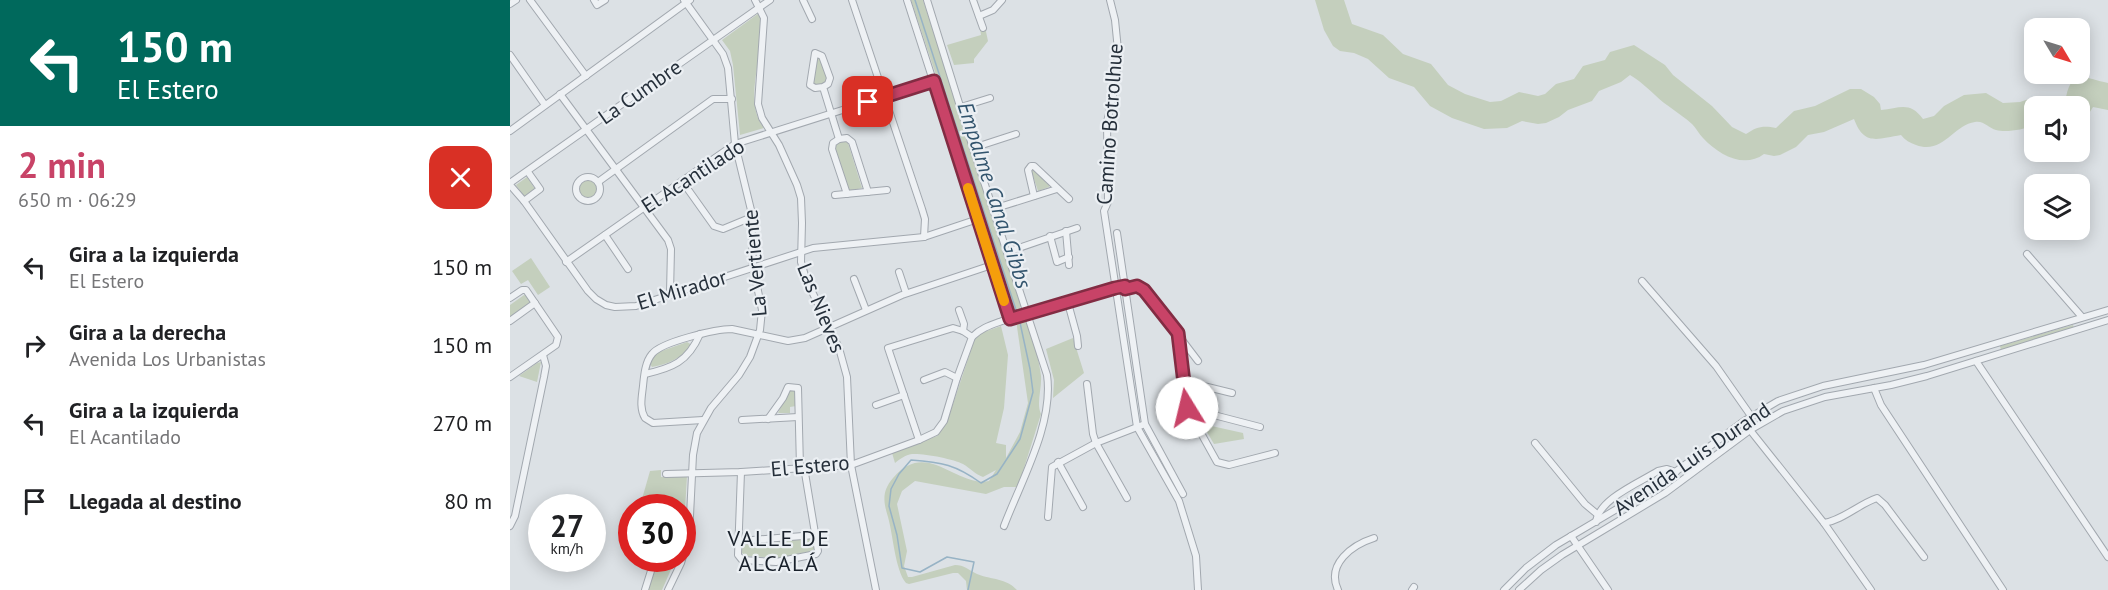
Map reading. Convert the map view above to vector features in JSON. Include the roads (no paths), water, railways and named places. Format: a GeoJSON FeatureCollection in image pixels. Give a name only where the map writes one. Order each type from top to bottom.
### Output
{"type":"FeatureCollection","features":[{"type":"Feature","properties":{"kind":"street"},"geometry":{"type":"LineString","coordinates":[[510,4],[516,0]]}},
{"type":"Feature","properties":{"kind":"street"},"geometry":{"type":"LineString","coordinates":[[530,0],[586,76]]}},
{"type":"Feature","properties":{"kind":"street"},"geometry":{"type":"LineString","coordinates":[[594,0],[597,5],[605,0]]}},
{"type":"Feature","properties":{"kind":"street"},"geometry":{"type":"LineString","coordinates":[[755,0],[760,7]]}},
{"type":"Feature","properties":{"kind":"street","name":"La Cumbre"},"geometry":{"type":"LineString","coordinates":[[510,184],[770,0]]}},
{"type":"Feature","properties":{"kind":"street"},"geometry":{"type":"LineString","coordinates":[[803,0],[812,19]]}},
{"type":"Feature","properties":{"kind":"street"},"geometry":{"type":"LineString","coordinates":[[852,0],[922,209],[925,219],[924,237]]}},
{"type":"Feature","properties":{"kind":"street"},"geometry":{"type":"LineString","coordinates":[[907,0],[992,265],[1012,318]]}},
{"type":"Feature","properties":{"kind":"street"},"geometry":{"type":"LineString","coordinates":[[927,0],[1026,315],[1045,367],[1048,384],[1048,402],[1042,430],[1004,526]]}},
{"type":"Feature","properties":{"kind":"street"},"geometry":{"type":"LineString","coordinates":[[973,0],[983,28]]}},
{"type":"Feature","properties":{"kind":"street"},"geometry":{"type":"LineString","coordinates":[[979,16],[993,10],[1002,0]]}},
{"type":"Feature","properties":{"kind":"street","name":"Camino Botrolhue"},"geometry":{"type":"LineString","coordinates":[[1110,0],[1118,50],[1116,81],[1107,122],[1108,202],[1104,211],[1115,288],[1137,427],[1179,501],[1196,556],[1198,590]]}},
{"type":"Feature","properties":{"kind":"street"},"geometry":{"type":"LineString","coordinates":[[510,131],[687,1]]}},
{"type":"Feature","properties":{"kind":"street","name":"La Vertiente"},"geometry":{"type":"LineString","coordinates":[[668,590],[681,563],[690,528],[695,440],[703,420],[745,366],[758,336],[762,310],[753,267],[752,217],[735,144],[728,68],[723,54],[687,1]]}},
{"type":"Feature","properties":{"kind":"street","name":"Las Nieves"},"geometry":{"type":"LineString","coordinates":[[760,7],[764,18],[758,104],[762,118],[797,185],[801,198],[800,252],[806,279],[839,348],[847,377],[851,465],[876,590]]}},
{"type":"Feature","properties":{"kind":"street"},"geometry":{"type":"LineString","coordinates":[[815,53],[822,56],[830,78],[828,84],[823,87],[815,88],[810,85],[815,53]]}},
{"type":"Feature","properties":{"kind":"street"},"geometry":{"type":"LineString","coordinates":[[510,55],[545,105]]}},
{"type":"Feature","properties":{"kind":"street","name":"El Acantilado"},"geometry":{"type":"LineString","coordinates":[[566,262],[735,144],[934,81]]}},
{"type":"Feature","properties":{"kind":"street"},"geometry":{"type":"LineString","coordinates":[[823,87],[839,139]]}},
{"type":"Feature","properties":{"kind":"street"},"geometry":{"type":"LineString","coordinates":[[560,94],[667,238],[671,246],[669,293]]}},
{"type":"Feature","properties":{"kind":"street"},"geometry":{"type":"LineString","coordinates":[[961,107],[990,98]]}},
{"type":"Feature","properties":{"kind":"street"},"geometry":{"type":"LineString","coordinates":[[598,182],[712,99],[732,99]]}},
{"type":"Feature","properties":{"kind":"street"},"geometry":{"type":"LineString","coordinates":[[973,148],[1016,134]]}},
{"type":"Feature","properties":{"kind":"street"},"geometry":{"type":"LineString","coordinates":[[847,194],[832,148],[833,143],[839,139],[847,138],[852,142],[868,192]]}},
{"type":"Feature","properties":{"kind":"street"},"geometry":{"type":"LineString","coordinates":[[1034,196],[1028,170],[1031,166],[1034,166],[1069,199]]}},
{"type":"Feature","properties":{"kind":"street"},"geometry":{"type":"LineString","coordinates":[[524,201],[540,189],[528,172]]}},
{"type":"Feature","properties":{"kind":"street"},"geometry":{"type":"LineString","coordinates":[[591,177],[598,182],[600,190],[593,201],[585,201],[578,196],[576,184],[583,178],[591,177]]}},
{"type":"Feature","properties":{"kind":"street"},"geometry":{"type":"LineString","coordinates":[[682,181],[714,226],[723,229],[752,217]]}},
{"type":"Feature","properties":{"kind":"street","name":"El Mirador"},"geometry":{"type":"LineString","coordinates":[[510,184],[588,291],[606,305],[615,307],[636,306],[669,293],[813,248],[924,237],[978,219]]}},
{"type":"Feature","properties":{"kind":"street"},"geometry":{"type":"LineString","coordinates":[[993,209],[1058,189]]}},
{"type":"Feature","properties":{"kind":"street"},"geometry":{"type":"LineString","coordinates":[[835,195],[887,190]]}},
{"type":"Feature","properties":{"kind":"street"},"geometry":{"type":"LineString","coordinates":[[1007,252],[1077,228]]}},
{"type":"Feature","properties":{"kind":"street"},"geometry":{"type":"LineString","coordinates":[[1066,231],[1070,265]]}},
{"type":"Feature","properties":{"kind":"street","name":"Camino Botrolhue"},"geometry":{"type":"LineString","coordinates":[[1117,233],[1145,424],[1183,494]]}},
{"type":"Feature","properties":{"kind":"street"},"geometry":{"type":"LineString","coordinates":[[605,235],[628,268]]}},
{"type":"Feature","properties":{"kind":"street"},"geometry":{"type":"LineString","coordinates":[[1050,236],[1057,262]]}},
{"type":"Feature","properties":{"kind":"street"},"geometry":{"type":"LineString","coordinates":[[2027,254],[2082,317]]}},
{"type":"Feature","properties":{"kind":"street"},"geometry":{"type":"LineString","coordinates":[[1047,265],[1069,257]]}},
{"type":"Feature","properties":{"kind":"street"},"geometry":{"type":"LineString","coordinates":[[703,420],[653,423],[647,420],[641,409],[645,374],[649,359],[656,350],[700,334],[732,329],[788,341],[806,339],[906,293],[992,265]]}},
{"type":"Feature","properties":{"kind":"street"},"geometry":{"type":"LineString","coordinates":[[899,272],[906,293]]}},
{"type":"Feature","properties":{"kind":"street"},"geometry":{"type":"LineString","coordinates":[[854,279],[866,310]]}},
{"type":"Feature","properties":{"kind":"street"},"geometry":{"type":"LineString","coordinates":[[1642,281],[1716,366],[1751,416]]}},
{"type":"Feature","properties":{"kind":"street"},"geometry":{"type":"LineString","coordinates":[[1126,290],[1137,286],[1144,290],[1198,361]]}},
{"type":"Feature","properties":{"kind":"street"},"geometry":{"type":"LineString","coordinates":[[919,441],[888,348],[953,327],[972,337],[986,327],[1012,318],[1115,288],[1144,290]]}},
{"type":"Feature","properties":{"kind":"street"},"geometry":{"type":"LineString","coordinates":[[510,298],[526,290],[558,338],[556,345],[510,377]]}},
{"type":"Feature","properties":{"kind":"street"},"geometry":{"type":"LineString","coordinates":[[510,321],[536,303]]}},
{"type":"Feature","properties":{"kind":"street"},"geometry":{"type":"LineString","coordinates":[[1068,303],[1078,346]]}},
{"type":"Feature","properties":{"kind":"street"},"geometry":{"type":"LineString","coordinates":[[959,310],[964,324],[963,331]]}},
{"type":"Feature","properties":{"kind":"street","name":"Avenida Luis Durand"},"geometry":{"type":"LineString","coordinates":[[1504,590],[1534,561],[1676,472],[1751,416],[1778,401],[1807,390],[1918,367],[2108,310]]}},
{"type":"Feature","properties":{"kind":"street","name":"Avenida Luis Durand"},"geometry":{"type":"LineString","coordinates":[[1519,590],[1541,570],[1577,545],[1673,488],[1750,430],[1783,411],[1810,401],[1909,381],[2108,320]]}},
{"type":"Feature","properties":{"kind":"street"},"geometry":{"type":"LineString","coordinates":[[1178,333],[1187,408],[1217,462],[1228,465],[1275,453]]}},
{"type":"Feature","properties":{"kind":"street"},"geometry":{"type":"LineString","coordinates":[[645,374],[666,369],[682,360],[695,346],[700,334]]}},
{"type":"Feature","properties":{"kind":"street","name":"El Estero"},"geometry":{"type":"LineString","coordinates":[[666,474],[851,465],[919,441],[936,432],[940,427],[972,337]]}},
{"type":"Feature","properties":{"kind":"street"},"geometry":{"type":"LineString","coordinates":[[510,527],[515,516],[544,377],[546,366],[543,355]]}},
{"type":"Feature","properties":{"kind":"street"},"geometry":{"type":"LineString","coordinates":[[1976,361],[2108,557]]}},
{"type":"Feature","properties":{"kind":"street"},"geometry":{"type":"LineString","coordinates":[[924,380],[945,372],[957,378]]}},
{"type":"Feature","properties":{"kind":"street"},"geometry":{"type":"LineString","coordinates":[[1183,381],[1232,393]]}},
{"type":"Feature","properties":{"kind":"street"},"geometry":{"type":"LineString","coordinates":[[1087,384],[1096,443],[1127,498]]}},
{"type":"Feature","properties":{"kind":"street"},"geometry":{"type":"LineString","coordinates":[[741,472],[738,555],[740,559],[776,562],[818,553],[802,467],[798,388],[788,387],[768,419]]}},
{"type":"Feature","properties":{"kind":"street"},"geometry":{"type":"LineString","coordinates":[[1874,388],[1881,405],[2003,590]]}},
{"type":"Feature","properties":{"kind":"street"},"geometry":{"type":"LineString","coordinates":[[876,405],[904,395]]}},
{"type":"Feature","properties":{"kind":"street"},"geometry":{"type":"LineString","coordinates":[[1187,408],[1260,427]]}},
{"type":"Feature","properties":{"kind":"street"},"geometry":{"type":"LineString","coordinates":[[742,420],[798,417]]}},
{"type":"Feature","properties":{"kind":"street"},"geometry":{"type":"LineString","coordinates":[[1048,518],[1050,470],[1058,462],[1096,443],[1145,424]]}},
{"type":"Feature","properties":{"kind":"street"},"geometry":{"type":"LineString","coordinates":[[1750,430],[1824,523],[1871,590]]}},
{"type":"Feature","properties":{"kind":"street"},"geometry":{"type":"LineString","coordinates":[[1535,443],[1585,504],[1597,514]]}},
{"type":"Feature","properties":{"kind":"street"},"geometry":{"type":"LineString","coordinates":[[1058,462],[1083,507]]}},
{"type":"Feature","properties":{"kind":"street"},"geometry":{"type":"LineString","coordinates":[[1609,527],[1602,528],[1596,522],[1597,514],[1607,501],[1658,471],[1667,469],[1676,472],[1677,479],[1673,488]]}},
{"type":"Feature","properties":{"kind":"street"},"geometry":{"type":"LineString","coordinates":[[1824,523],[1832,522],[1864,502],[1877,498],[1885,504],[1924,557]]}},
{"type":"Feature","properties":{"kind":"street"},"geometry":{"type":"LineString","coordinates":[[740,541],[815,535]]}},
{"type":"Feature","properties":{"kind":"street"},"geometry":{"type":"LineString","coordinates":[[1571,536],[1608,590]]}},
{"type":"Feature","properties":{"kind":"street"},"geometry":{"type":"LineString","coordinates":[[1338,590],[1334,574],[1341,559],[1355,545],[1374,538]]}},
{"type":"Feature","properties":{"kind":"street"},"geometry":{"type":"LineString","coordinates":[[645,590],[651,572]]}},
{"type":"Feature","properties":{"kind":"waterway","name":"Empalme Canal Gibbs"},"geometry":{"type":"LineString","coordinates":[[915,0],[1017,313]]}},
{"type":"Feature","properties":{"kind":"waterway","name":"Empalme Canal Gibbs"},"geometry":{"type":"LineString","coordinates":[[968,590],[974,562],[947,557],[920,572],[902,568],[897,535],[889,506],[891,489],[899,474],[911,460],[948,466],[964,472],[981,483],[997,474],[1020,439],[1033,392],[1019,318]]}},
{"type":"Feature","properties":{"kind":"district","name":"VALLE DE ALCALÁ"},"geometry":{"type":"Point","coordinates":[779,550]}}]}
